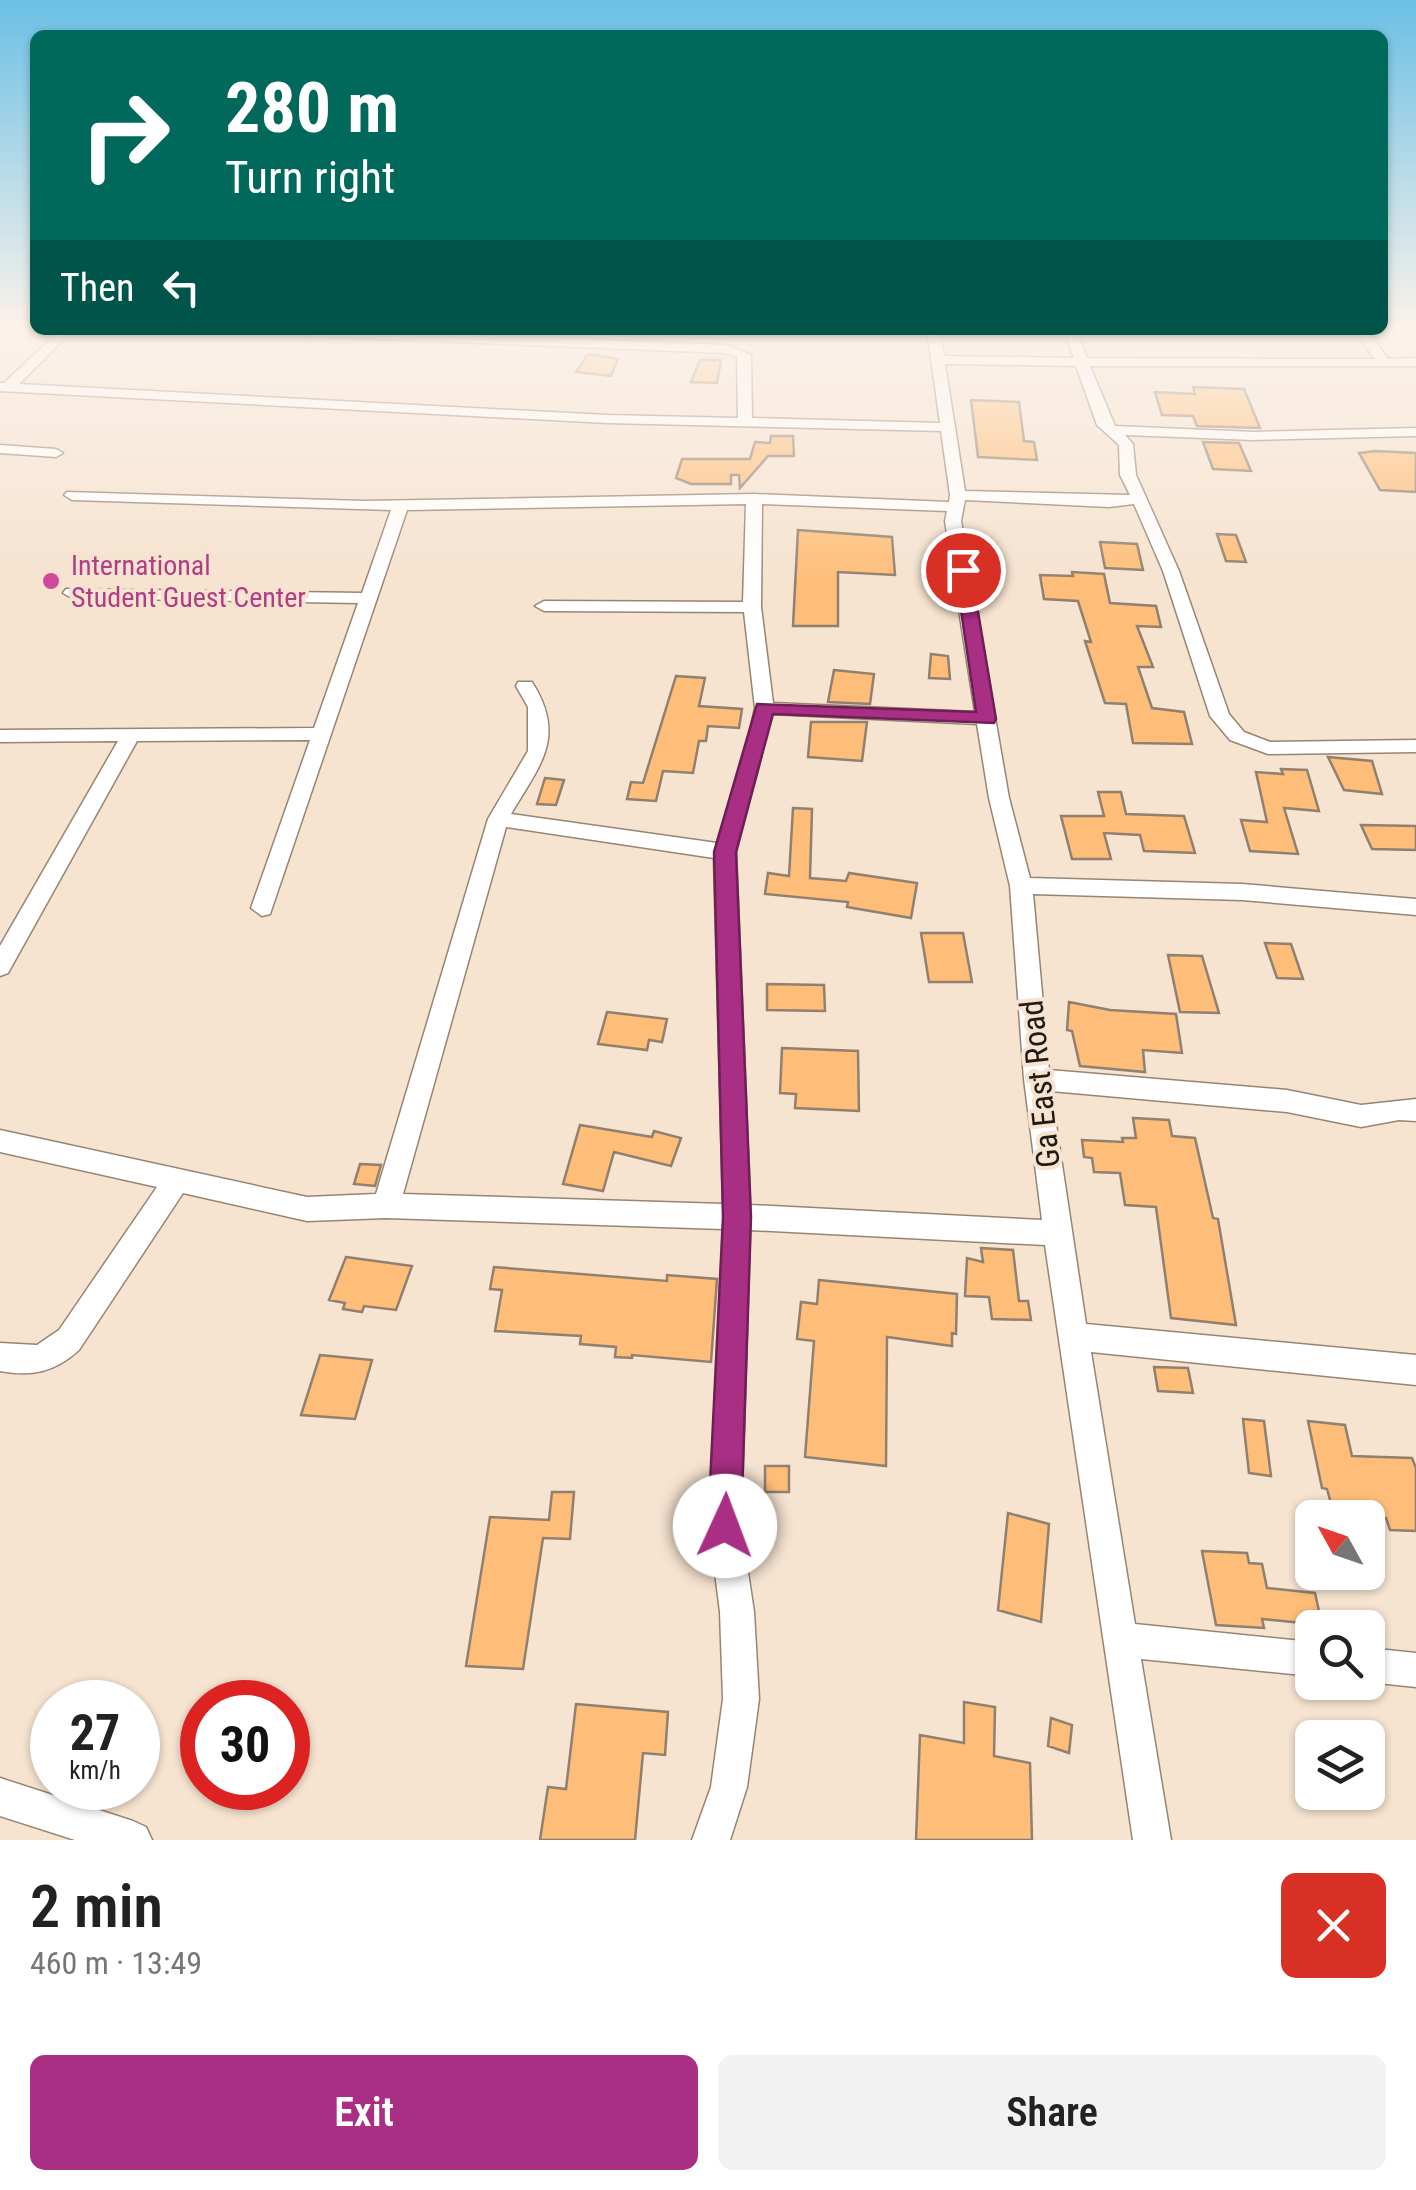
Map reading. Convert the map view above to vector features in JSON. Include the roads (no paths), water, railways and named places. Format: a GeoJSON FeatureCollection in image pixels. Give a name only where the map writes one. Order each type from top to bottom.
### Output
{"type":"FeatureCollection","features":[{"type":"Feature","properties":{"kind":"street"},"geometry":{"type":"LineString","coordinates":[[469,412],[948,427]]}},
{"type":"Feature","properties":{"kind":"street"},"geometry":{"type":"LineString","coordinates":[[745,412],[745,421]]}},
{"type":"Feature","properties":{"kind":"street","name":"Ga East Road"},"geometry":{"type":"LineString","coordinates":[[946,412],[956,501],[953,521],[999,798],[1021,886],[1038,1079],[1057,1233],[1152,1840]]}},
{"type":"Feature","properties":{"kind":"street"},"geometry":{"type":"LineString","coordinates":[[1099,412],[1104,425],[1126,444],[1128,475],[1171,571],[1220,716],[1237,736],[1268,748],[1416,746]]}},
{"type":"Feature","properties":{"kind":"street"},"geometry":{"type":"LineString","coordinates":[[1110,430],[1254,436],[1416,432]]}},
{"type":"Feature","properties":{"kind":"street"},"geometry":{"type":"LineString","coordinates":[[0,450],[56,453]]}},
{"type":"Feature","properties":{"kind":"street"},"geometry":{"type":"LineString","coordinates":[[72,495],[400,506],[754,499],[1139,499]]}},
{"type":"Feature","properties":{"kind":"street"},"geometry":{"type":"LineString","coordinates":[[711,1840],[729,1787],[741,1699],[737,1612],[725,1526],[737,1217],[725,852],[764,708],[752,606],[754,499]]}},
{"type":"Feature","properties":{"kind":"street"},"geometry":{"type":"LineString","coordinates":[[262,908],[400,506]]}},
{"type":"Feature","properties":{"kind":"street"},"geometry":{"type":"LineString","coordinates":[[72,594],[368,598]]}},
{"type":"Feature","properties":{"kind":"street"},"geometry":{"type":"LineString","coordinates":[[544,606],[752,606]]}},
{"type":"Feature","properties":{"kind":"street"},"geometry":{"type":"LineString","coordinates":[[386,1206],[498,819],[538,751],[537,707],[525,686]]}},
{"type":"Feature","properties":{"kind":"street"},"geometry":{"type":"LineString","coordinates":[[764,708],[987,719]]}},
{"type":"Feature","properties":{"kind":"street"},"geometry":{"type":"LineString","coordinates":[[0,736],[320,734]]}},
{"type":"Feature","properties":{"kind":"street"},"geometry":{"type":"LineString","coordinates":[[0,968],[131,735]]}},
{"type":"Feature","properties":{"kind":"street"},"geometry":{"type":"LineString","coordinates":[[498,819],[725,852]]}},
{"type":"Feature","properties":{"kind":"street"},"geometry":{"type":"LineString","coordinates":[[1021,886],[1242,892],[1416,907]]}},
{"type":"Feature","properties":{"kind":"street"},"geometry":{"type":"LineString","coordinates":[[1038,1079],[1287,1102],[1361,1116],[1416,1110]]}},
{"type":"Feature","properties":{"kind":"street"},"geometry":{"type":"LineString","coordinates":[[0,1140],[307,1209],[386,1206],[737,1217],[1057,1233]]}},
{"type":"Feature","properties":{"kind":"street"},"geometry":{"type":"LineString","coordinates":[[0,1357],[36,1362],[52,1356],[69,1340],[176,1180]]}},
{"type":"Feature","properties":{"kind":"street"},"geometry":{"type":"LineString","coordinates":[[1076,1337],[1416,1370]]}},
{"type":"Feature","properties":{"kind":"street"},"geometry":{"type":"LineString","coordinates":[[1118,1639],[1295,1657]]}},
{"type":"Feature","properties":{"kind":"street"},"geometry":{"type":"LineString","coordinates":[[1385,1667],[1416,1670]]}},
{"type":"Feature","properties":{"kind":"street"},"geometry":{"type":"LineString","coordinates":[[0,1796],[133,1840]]}},
{"type":"Feature","properties":{"kind":"place","name":"International Student Guest Center"},"geometry":{"type":"Point","coordinates":[51,581]}}]}
